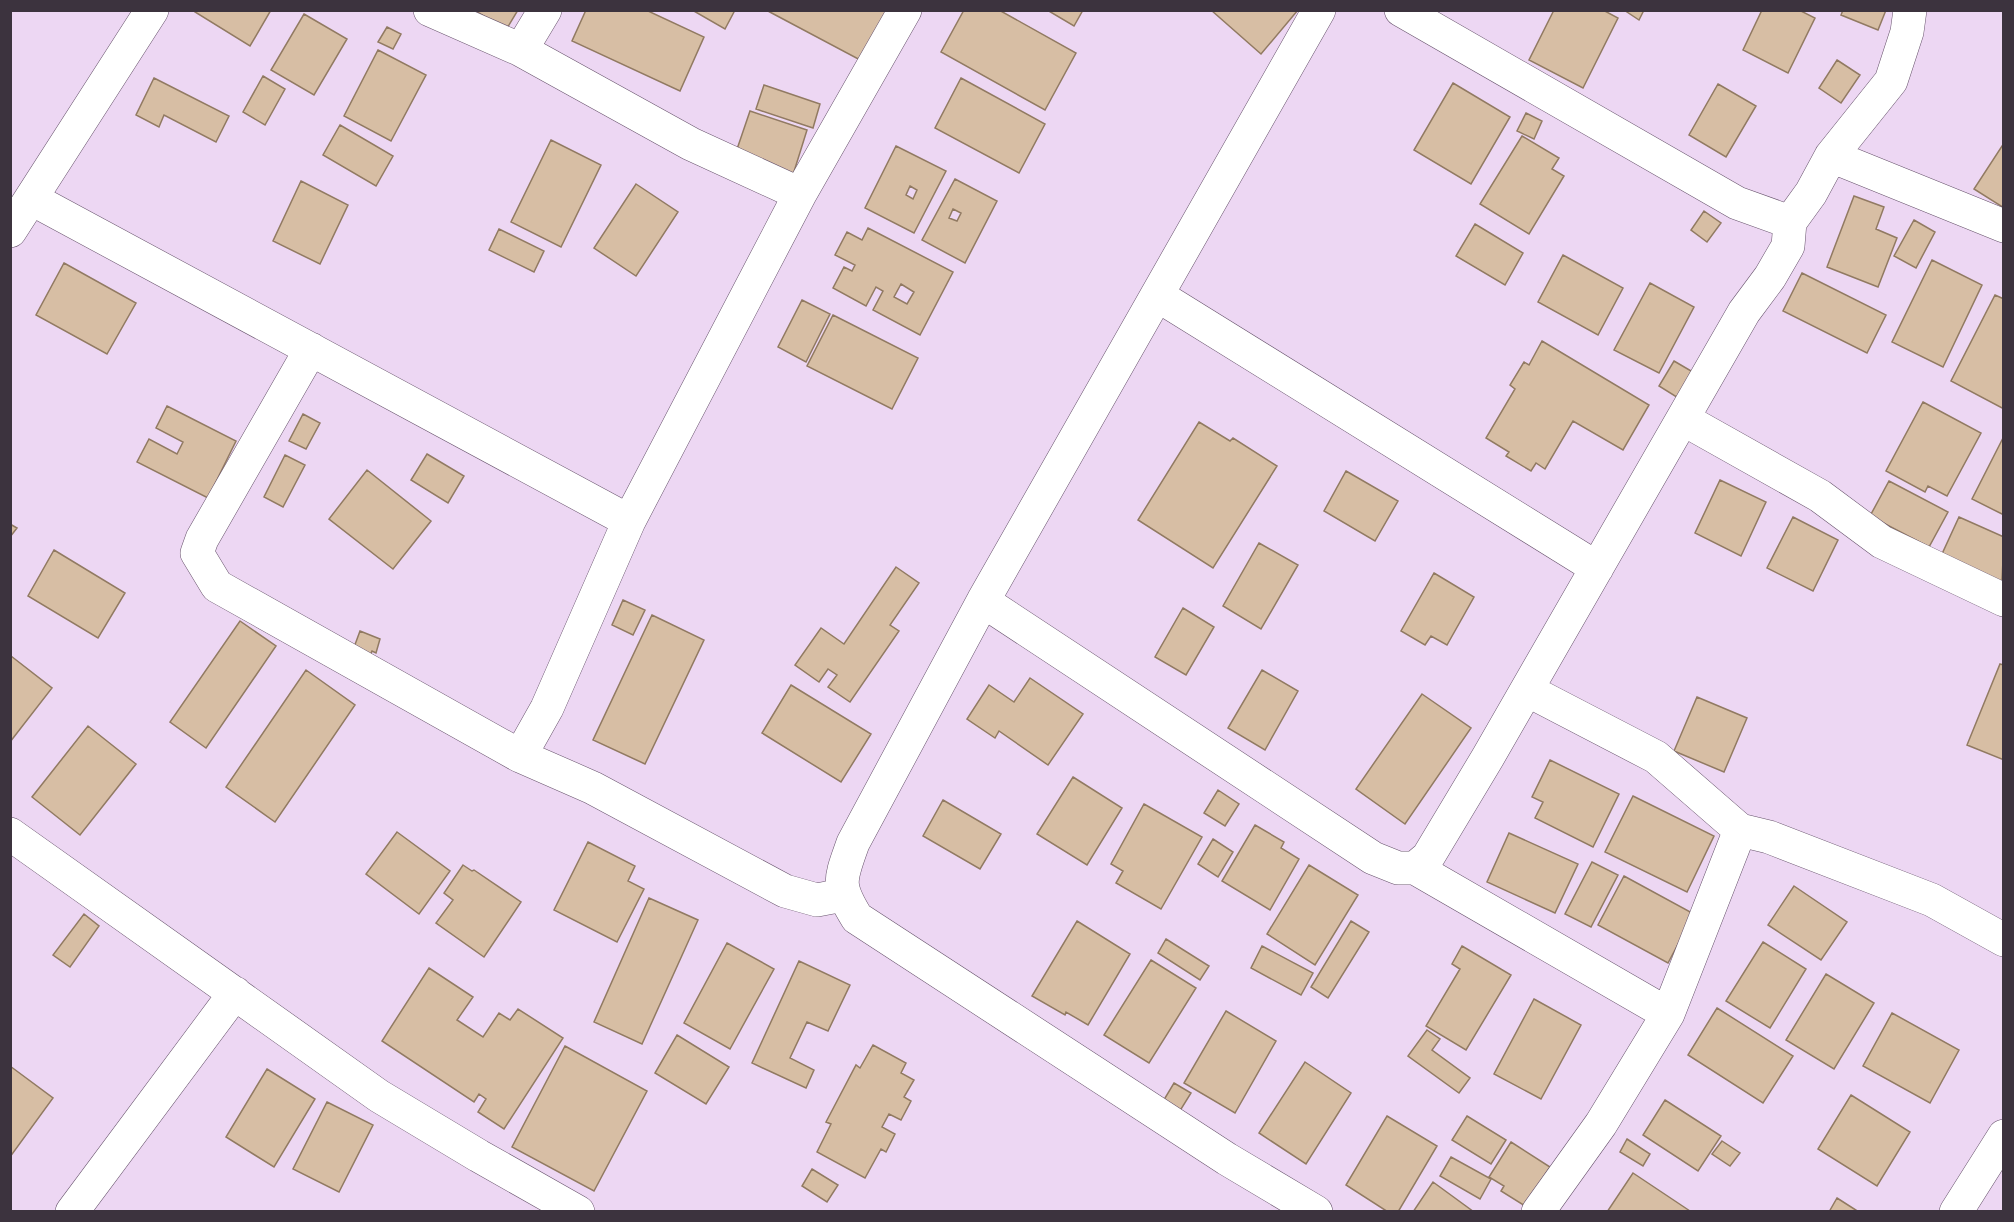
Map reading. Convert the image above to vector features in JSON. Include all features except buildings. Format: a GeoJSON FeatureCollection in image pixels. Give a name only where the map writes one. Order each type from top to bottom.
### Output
{"type":"FeatureCollection","features":[{"type":"Feature","properties":{"kind":"street"},"geometry":{"type":"LineString","coordinates":[[10,231],[152,10]]}},
{"type":"Feature","properties":{"kind":"street"},"geometry":{"type":"LineString","coordinates":[[430,10],[521,51],[691,144],[800,194]]}},
{"type":"Feature","properties":{"kind":"street"},"geometry":{"type":"LineString","coordinates":[[521,51],[545,10]]}},
{"type":"Feature","properties":{"kind":"street"},"geometry":{"type":"LineString","coordinates":[[519,756],[547,708],[629,521],[800,194],[905,10]]}},
{"type":"Feature","properties":{"kind":"street"},"geometry":{"type":"LineString","coordinates":[[1316,1212],[1227,1159],[857,918],[843,895],[842,873],[853,843],[982,601],[1319,10]]}},
{"type":"Feature","properties":{"kind":"street"},"geometry":{"type":"LineString","coordinates":[[1401,10],[1737,203],[1790,222]]}},
{"type":"Feature","properties":{"kind":"street"},"geometry":{"type":"LineString","coordinates":[[1415,868],[1428,856],[1527,690],[1744,312],[1770,277],[1788,246],[1790,222],[1811,194],[1831,156],[1891,81],[1907,32],[1910,10]]}},
{"type":"Feature","properties":{"kind":"street"},"geometry":{"type":"LineString","coordinates":[[1831,156],[2004,226]]}},
{"type":"Feature","properties":{"kind":"street"},"geometry":{"type":"LineString","coordinates":[[32,199],[629,521]]}},
{"type":"Feature","properties":{"kind":"street"},"geometry":{"type":"LineString","coordinates":[[1157,295],[1597,568]]}},
{"type":"Feature","properties":{"kind":"street"},"geometry":{"type":"LineString","coordinates":[[311,349],[202,539],[197,553],[217,586],[519,756],[593,788],[785,891],[817,900],[843,895]]}},
{"type":"Feature","properties":{"kind":"street"},"geometry":{"type":"LineString","coordinates":[[1683,419],[1820,496],[1882,542],[2004,600]]}},
{"type":"Feature","properties":{"kind":"street"},"geometry":{"type":"LineString","coordinates":[[982,601],[1373,858],[1398,868],[1415,868],[1668,1014]]}},
{"type":"Feature","properties":{"kind":"street"},"geometry":{"type":"LineString","coordinates":[[1527,690],[1656,757],[1740,830],[1769,837],[1932,900],[2004,940]]}},
{"type":"Feature","properties":{"kind":"street"},"geometry":{"type":"LineString","coordinates":[[1538,1212],[1601,1124],[1668,1014],[1740,830]]}},
{"type":"Feature","properties":{"kind":"street"},"geometry":{"type":"LineString","coordinates":[[10,834],[379,1096],[578,1212]]}},
{"type":"Feature","properties":{"kind":"street"},"geometry":{"type":"LineString","coordinates":[[72,1212],[235,993]]}},
{"type":"Feature","properties":{"kind":"street"},"geometry":{"type":"LineString","coordinates":[[1956,1212],[2004,1136]]}}]}
